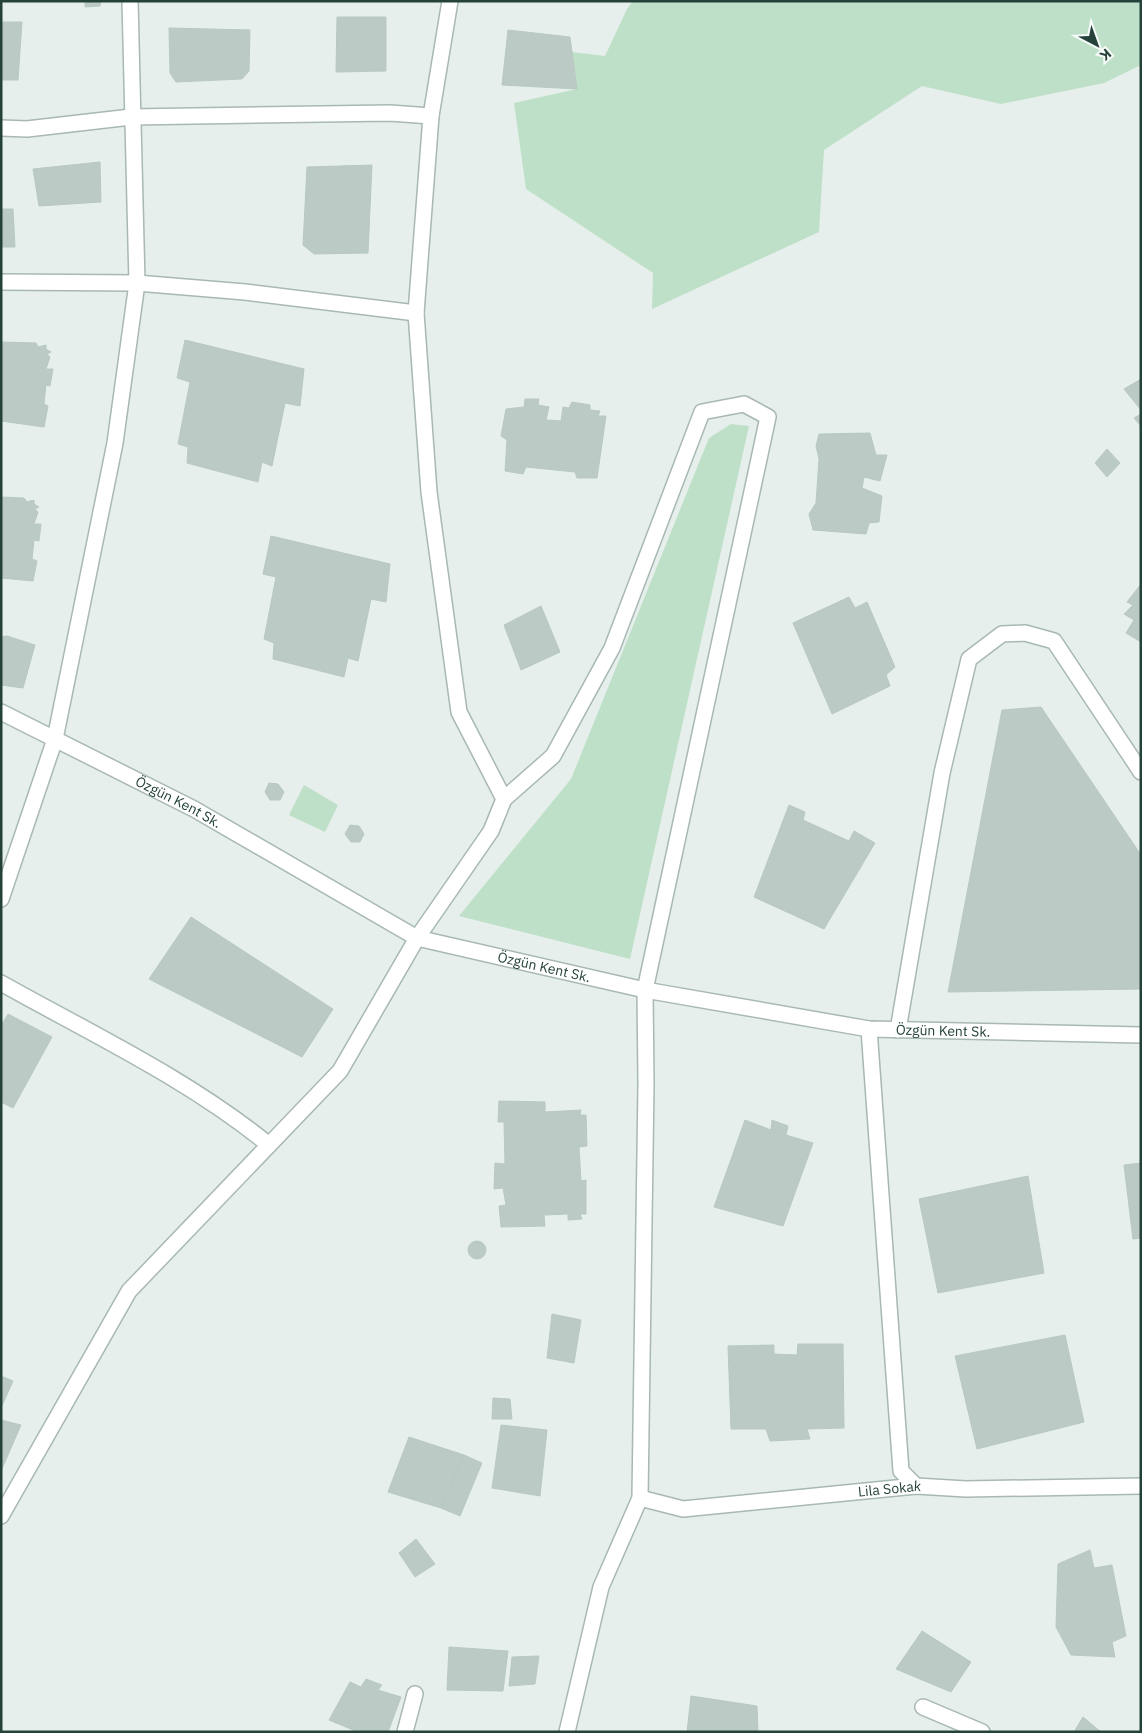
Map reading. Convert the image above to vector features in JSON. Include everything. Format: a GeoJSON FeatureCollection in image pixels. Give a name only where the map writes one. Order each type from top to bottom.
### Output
{"type":"FeatureCollection","features":[{"type":"Feature","properties":{"kind":"street"},"geometry":{"type":"LineString","coordinates":[[1,899],[55,739],[115,443],[137,283],[131,117],[130,1]]}},
{"type":"Feature","properties":{"kind":"street"},"geometry":{"type":"LineString","coordinates":[[450,1],[431,116],[416,313],[429,492],[459,712],[504,800]]}},
{"type":"Feature","properties":{"kind":"street"},"geometry":{"type":"LineString","coordinates":[[1,128],[28,129],[131,117],[390,113],[431,116]]}},
{"type":"Feature","properties":{"kind":"street"},"geometry":{"type":"LineString","coordinates":[[1,282],[137,283],[244,292],[416,313]]}},
{"type":"Feature","properties":{"kind":"street"},"geometry":{"type":"LineString","coordinates":[[1,1516],[129,1291],[340,1071],[417,938],[491,831],[504,800],[553,756],[612,648],[702,412],[744,404],[768,417],[645,990],[646,1084],[640,1498],[601,1587],[567,1732]]}},
{"type":"Feature","properties":{"kind":"street"},"geometry":{"type":"LineString","coordinates":[[898,1030],[942,773],[969,659],[1002,634],[1024,633],[1054,641],[1141,772]]}},
{"type":"Feature","properties":{"kind":"street","name":"Özgün Kent Sk."},"geometry":{"type":"LineString","coordinates":[[1,712],[194,809],[417,938],[645,990],[869,1029],[1141,1035]]}},
{"type":"Feature","properties":{"kind":"street"},"geometry":{"type":"LineString","coordinates":[[1,983],[189,1087],[237,1119],[269,1145]]}},
{"type":"Feature","properties":{"kind":"street"},"geometry":{"type":"LineString","coordinates":[[869,1029],[901,1472],[916,1486]]}},
{"type":"Feature","properties":{"kind":"street","name":"Lila Sokak"},"geometry":{"type":"LineString","coordinates":[[640,1498],[683,1509],[916,1486],[966,1489],[1141,1486]]}},
{"type":"Feature","properties":{"kind":"street"},"geometry":{"type":"LineString","coordinates":[[405,1732],[415,1694]]}},
{"type":"Feature","properties":{"kind":"street"},"geometry":{"type":"LineString","coordinates":[[924,1707],[982,1732]]}},
{"type":"Feature","properties":{"kind":"green space"},"geometry":{"type":"Polygon","coordinates":[[[633,1],[1141,1],[1141,65],[1104,83],[1001,104],[922,86],[824,150],[819,232],[652,309],[653,273],[526,189],[514,103],[577,89],[572,52],[605,56],[627,9],[633,1]]]}},
{"type":"Feature","properties":{"kind":"green space"},"geometry":{"type":"Polygon","coordinates":[[[731,424],[749,426],[630,959],[459,916],[571,779],[709,438],[731,424]]]}},
{"type":"Feature","properties":{"kind":"green space"},"geometry":{"type":"Polygon","coordinates":[[[304,785],[338,805],[325,832],[289,815],[304,785]]]}},
{"type":"Feature","properties":{"kind":"building"},"geometry":{"type":"Polygon","coordinates":[[[85,1],[101,1],[100,6],[85,7],[85,1]]]}},
{"type":"Feature","properties":{"kind":"building"},"geometry":{"type":"Polygon","coordinates":[[[337,17],[386,17],[386,71],[336,72],[337,17]]]}},
{"type":"Feature","properties":{"kind":"building"},"geometry":{"type":"Polygon","coordinates":[[[1,22],[22,22],[18,80],[1,80],[1,22]]]}},
{"type":"Feature","properties":{"kind":"building"},"geometry":{"type":"Polygon","coordinates":[[[169,28],[250,30],[249,71],[242,79],[176,82],[170,73],[169,28]]]}},
{"type":"Feature","properties":{"kind":"building"},"geometry":{"type":"Polygon","coordinates":[[[508,30],[570,37],[577,89],[502,85],[508,30]]]}},
{"type":"Feature","properties":{"kind":"building"},"geometry":{"type":"Polygon","coordinates":[[[100,162],[101,202],[39,206],[33,169],[100,162]]]}},
{"type":"Feature","properties":{"kind":"building"},"geometry":{"type":"Polygon","coordinates":[[[372,165],[368,253],[314,254],[303,245],[307,167],[372,165]]]}},
{"type":"Feature","properties":{"kind":"building"},"geometry":{"type":"Polygon","coordinates":[[[1,209],[13,209],[15,247],[1,247],[1,209]]]}},
{"type":"Feature","properties":{"kind":"building"},"geometry":{"type":"Polygon","coordinates":[[[185,340],[304,369],[300,406],[285,403],[272,466],[262,462],[258,482],[187,463],[188,447],[178,444],[190,382],[177,378],[185,340]]]}},
{"type":"Feature","properties":{"kind":"building"},"geometry":{"type":"Polygon","coordinates":[[[1,342],[36,343],[38,347],[46,345],[46,349],[51,352],[47,354],[50,357],[46,369],[53,369],[50,386],[46,385],[44,404],[48,406],[44,427],[1,421],[1,342]]]}},
{"type":"Feature","properties":{"kind":"building"},"geometry":{"type":"Polygon","coordinates":[[[1141,379],[1141,410],[1124,389],[1141,379]]]}},
{"type":"Feature","properties":{"kind":"building"},"geometry":{"type":"Polygon","coordinates":[[[525,399],[539,399],[538,405],[549,407],[546,420],[561,421],[563,407],[569,408],[572,402],[590,405],[590,410],[600,411],[598,416],[606,416],[597,478],[577,478],[575,472],[526,467],[523,474],[505,471],[507,440],[501,436],[506,409],[524,407],[525,399]]]}},
{"type":"Feature","properties":{"kind":"building"},"geometry":{"type":"Polygon","coordinates":[[[1141,414],[1141,426],[1134,418],[1141,414]]]}},
{"type":"Feature","properties":{"kind":"building"},"geometry":{"type":"Polygon","coordinates":[[[870,433],[876,455],[887,455],[880,481],[864,477],[862,488],[882,496],[879,522],[869,523],[866,534],[813,530],[809,514],[816,503],[819,459],[816,446],[819,434],[870,433]]]}},
{"type":"Feature","properties":{"kind":"building"},"geometry":{"type":"Polygon","coordinates":[[[1107,449],[1120,463],[1107,477],[1095,463],[1107,449]]]}},
{"type":"Feature","properties":{"kind":"building"},"geometry":{"type":"Polygon","coordinates":[[[1,497],[24,498],[27,502],[34,500],[34,504],[39,507],[35,509],[38,512],[34,524],[41,524],[39,541],[34,540],[32,559],[37,561],[33,581],[1,578],[1,497]]]}},
{"type":"Feature","properties":{"kind":"building"},"geometry":{"type":"Polygon","coordinates":[[[271,536],[390,564],[386,602],[371,599],[358,661],[348,658],[344,677],[273,659],[274,643],[264,639],[276,577],[263,574],[271,536]]]}},
{"type":"Feature","properties":{"kind":"building"},"geometry":{"type":"Polygon","coordinates":[[[1141,584],[1141,642],[1126,633],[1134,620],[1124,614],[1133,605],[1127,602],[1141,584]]]}},
{"type":"Feature","properties":{"kind":"building"},"geometry":{"type":"Polygon","coordinates":[[[849,597],[855,608],[867,602],[895,667],[886,675],[890,686],[832,714],[793,623],[849,597]]]}},
{"type":"Feature","properties":{"kind":"building"},"geometry":{"type":"Polygon","coordinates":[[[541,606],[560,652],[521,670],[504,625],[541,606]]]}},
{"type":"Feature","properties":{"kind":"building"},"geometry":{"type":"Polygon","coordinates":[[[7,636],[35,645],[23,688],[1,685],[1,637],[7,636]]]}},
{"type":"Feature","properties":{"kind":"building"},"geometry":{"type":"Polygon","coordinates":[[[1041,707],[1141,855],[1141,989],[948,992],[1002,710],[1041,707]]]}},
{"type":"Feature","properties":{"kind":"building"},"geometry":{"type":"Polygon","coordinates":[[[269,783],[278,784],[284,792],[280,800],[270,800],[265,792],[269,783]]]}},
{"type":"Feature","properties":{"kind":"building"},"geometry":{"type":"Polygon","coordinates":[[[789,805],[805,812],[803,820],[849,841],[854,831],[875,843],[824,929],[754,897],[789,805]]]}},
{"type":"Feature","properties":{"kind":"building"},"geometry":{"type":"Polygon","coordinates":[[[350,825],[359,826],[364,834],[360,842],[351,842],[345,834],[350,825]]]}},
{"type":"Feature","properties":{"kind":"building"},"geometry":{"type":"Polygon","coordinates":[[[191,917],[333,1009],[302,1057],[149,979],[191,917]]]}},
{"type":"Feature","properties":{"kind":"building"},"geometry":{"type":"Polygon","coordinates":[[[8,1014],[52,1037],[13,1108],[1,1102],[1,1026],[8,1014]]]}},
{"type":"Feature","properties":{"kind":"building"},"geometry":{"type":"Polygon","coordinates":[[[499,1101],[545,1102],[545,1112],[581,1110],[580,1115],[586,1115],[587,1146],[579,1147],[581,1181],[586,1180],[586,1214],[580,1214],[582,1219],[568,1220],[568,1214],[544,1215],[545,1226],[501,1227],[499,1206],[506,1205],[503,1188],[494,1189],[495,1163],[505,1164],[504,1122],[498,1122],[499,1101]]]}},
{"type":"Feature","properties":{"kind":"building"},"geometry":{"type":"Polygon","coordinates":[[[745,1120],[771,1130],[772,1120],[788,1126],[786,1135],[813,1143],[783,1226],[714,1207],[745,1120]]]}},
{"type":"Feature","properties":{"kind":"building"},"geometry":{"type":"Polygon","coordinates":[[[1141,1163],[1141,1238],[1133,1239],[1124,1165],[1141,1163]]]}},
{"type":"Feature","properties":{"kind":"building"},"geometry":{"type":"Polygon","coordinates":[[[1028,1176],[1044,1273],[938,1293],[919,1199],[1028,1176]]]}},
{"type":"Feature","properties":{"kind":"building"},"geometry":{"type":"Polygon","coordinates":[[[473,1241],[481,1241],[486,1246],[484,1257],[473,1259],[468,1254],[468,1246],[473,1241]]]}},
{"type":"Feature","properties":{"kind":"building"},"geometry":{"type":"Polygon","coordinates":[[[552,1314],[581,1320],[574,1363],[547,1358],[552,1314]]]}},
{"type":"Feature","properties":{"kind":"building"},"geometry":{"type":"Polygon","coordinates":[[[1065,1335],[1084,1422],[977,1449],[955,1356],[1065,1335]]]}},
{"type":"Feature","properties":{"kind":"building"},"geometry":{"type":"Polygon","coordinates":[[[798,1344],[843,1344],[844,1428],[807,1429],[810,1439],[770,1441],[766,1429],[731,1429],[728,1346],[774,1345],[774,1354],[797,1355],[798,1344]]]}},
{"type":"Feature","properties":{"kind":"building"},"geometry":{"type":"Polygon","coordinates":[[[1,1376],[13,1381],[1,1408],[1,1376]]]}},
{"type":"Feature","properties":{"kind":"building"},"geometry":{"type":"Polygon","coordinates":[[[493,1398],[510,1399],[512,1419],[492,1419],[493,1398]]]}},
{"type":"Feature","properties":{"kind":"building"},"geometry":{"type":"Polygon","coordinates":[[[1,1420],[21,1425],[1,1471],[1,1420]]]}},
{"type":"Feature","properties":{"kind":"building"},"geometry":{"type":"Polygon","coordinates":[[[501,1425],[547,1430],[540,1496],[492,1488],[501,1425]]]}},
{"type":"Feature","properties":{"kind":"building"},"geometry":{"type":"Polygon","coordinates":[[[409,1437],[464,1455],[441,1508],[388,1492],[409,1437]]]}},
{"type":"Feature","properties":{"kind":"building"},"geometry":{"type":"Polygon","coordinates":[[[464,1455],[482,1463],[460,1516],[441,1508],[464,1455]]]}},
{"type":"Feature","properties":{"kind":"building"},"geometry":{"type":"Polygon","coordinates":[[[416,1539],[435,1564],[415,1577],[399,1553],[416,1539]]]}},
{"type":"Feature","properties":{"kind":"building"},"geometry":{"type":"Polygon","coordinates":[[[1090,1550],[1094,1568],[1112,1565],[1126,1636],[1112,1642],[1115,1657],[1071,1655],[1056,1627],[1058,1564],[1090,1550]]]}},
{"type":"Feature","properties":{"kind":"building"},"geometry":{"type":"Polygon","coordinates":[[[922,1631],[971,1662],[951,1692],[896,1669],[922,1631]]]}},
{"type":"Feature","properties":{"kind":"building"},"geometry":{"type":"Polygon","coordinates":[[[449,1647],[508,1651],[503,1691],[447,1690],[449,1647]]]}},
{"type":"Feature","properties":{"kind":"building"},"geometry":{"type":"Polygon","coordinates":[[[539,1656],[535,1684],[509,1686],[512,1657],[539,1656]]]}},
{"type":"Feature","properties":{"kind":"building"},"geometry":{"type":"Polygon","coordinates":[[[366,1679],[382,1685],[378,1690],[401,1697],[388,1732],[358,1732],[329,1720],[350,1682],[361,1687],[366,1679]]]}},
{"type":"Feature","properties":{"kind":"building"},"geometry":{"type":"Polygon","coordinates":[[[691,1696],[757,1706],[758,1732],[687,1732],[691,1696]]]}},
{"type":"Feature","properties":{"kind":"building"},"geometry":{"type":"Polygon","coordinates":[[[1083,1717],[1101,1732],[1074,1732],[1083,1717]]]}}]}
